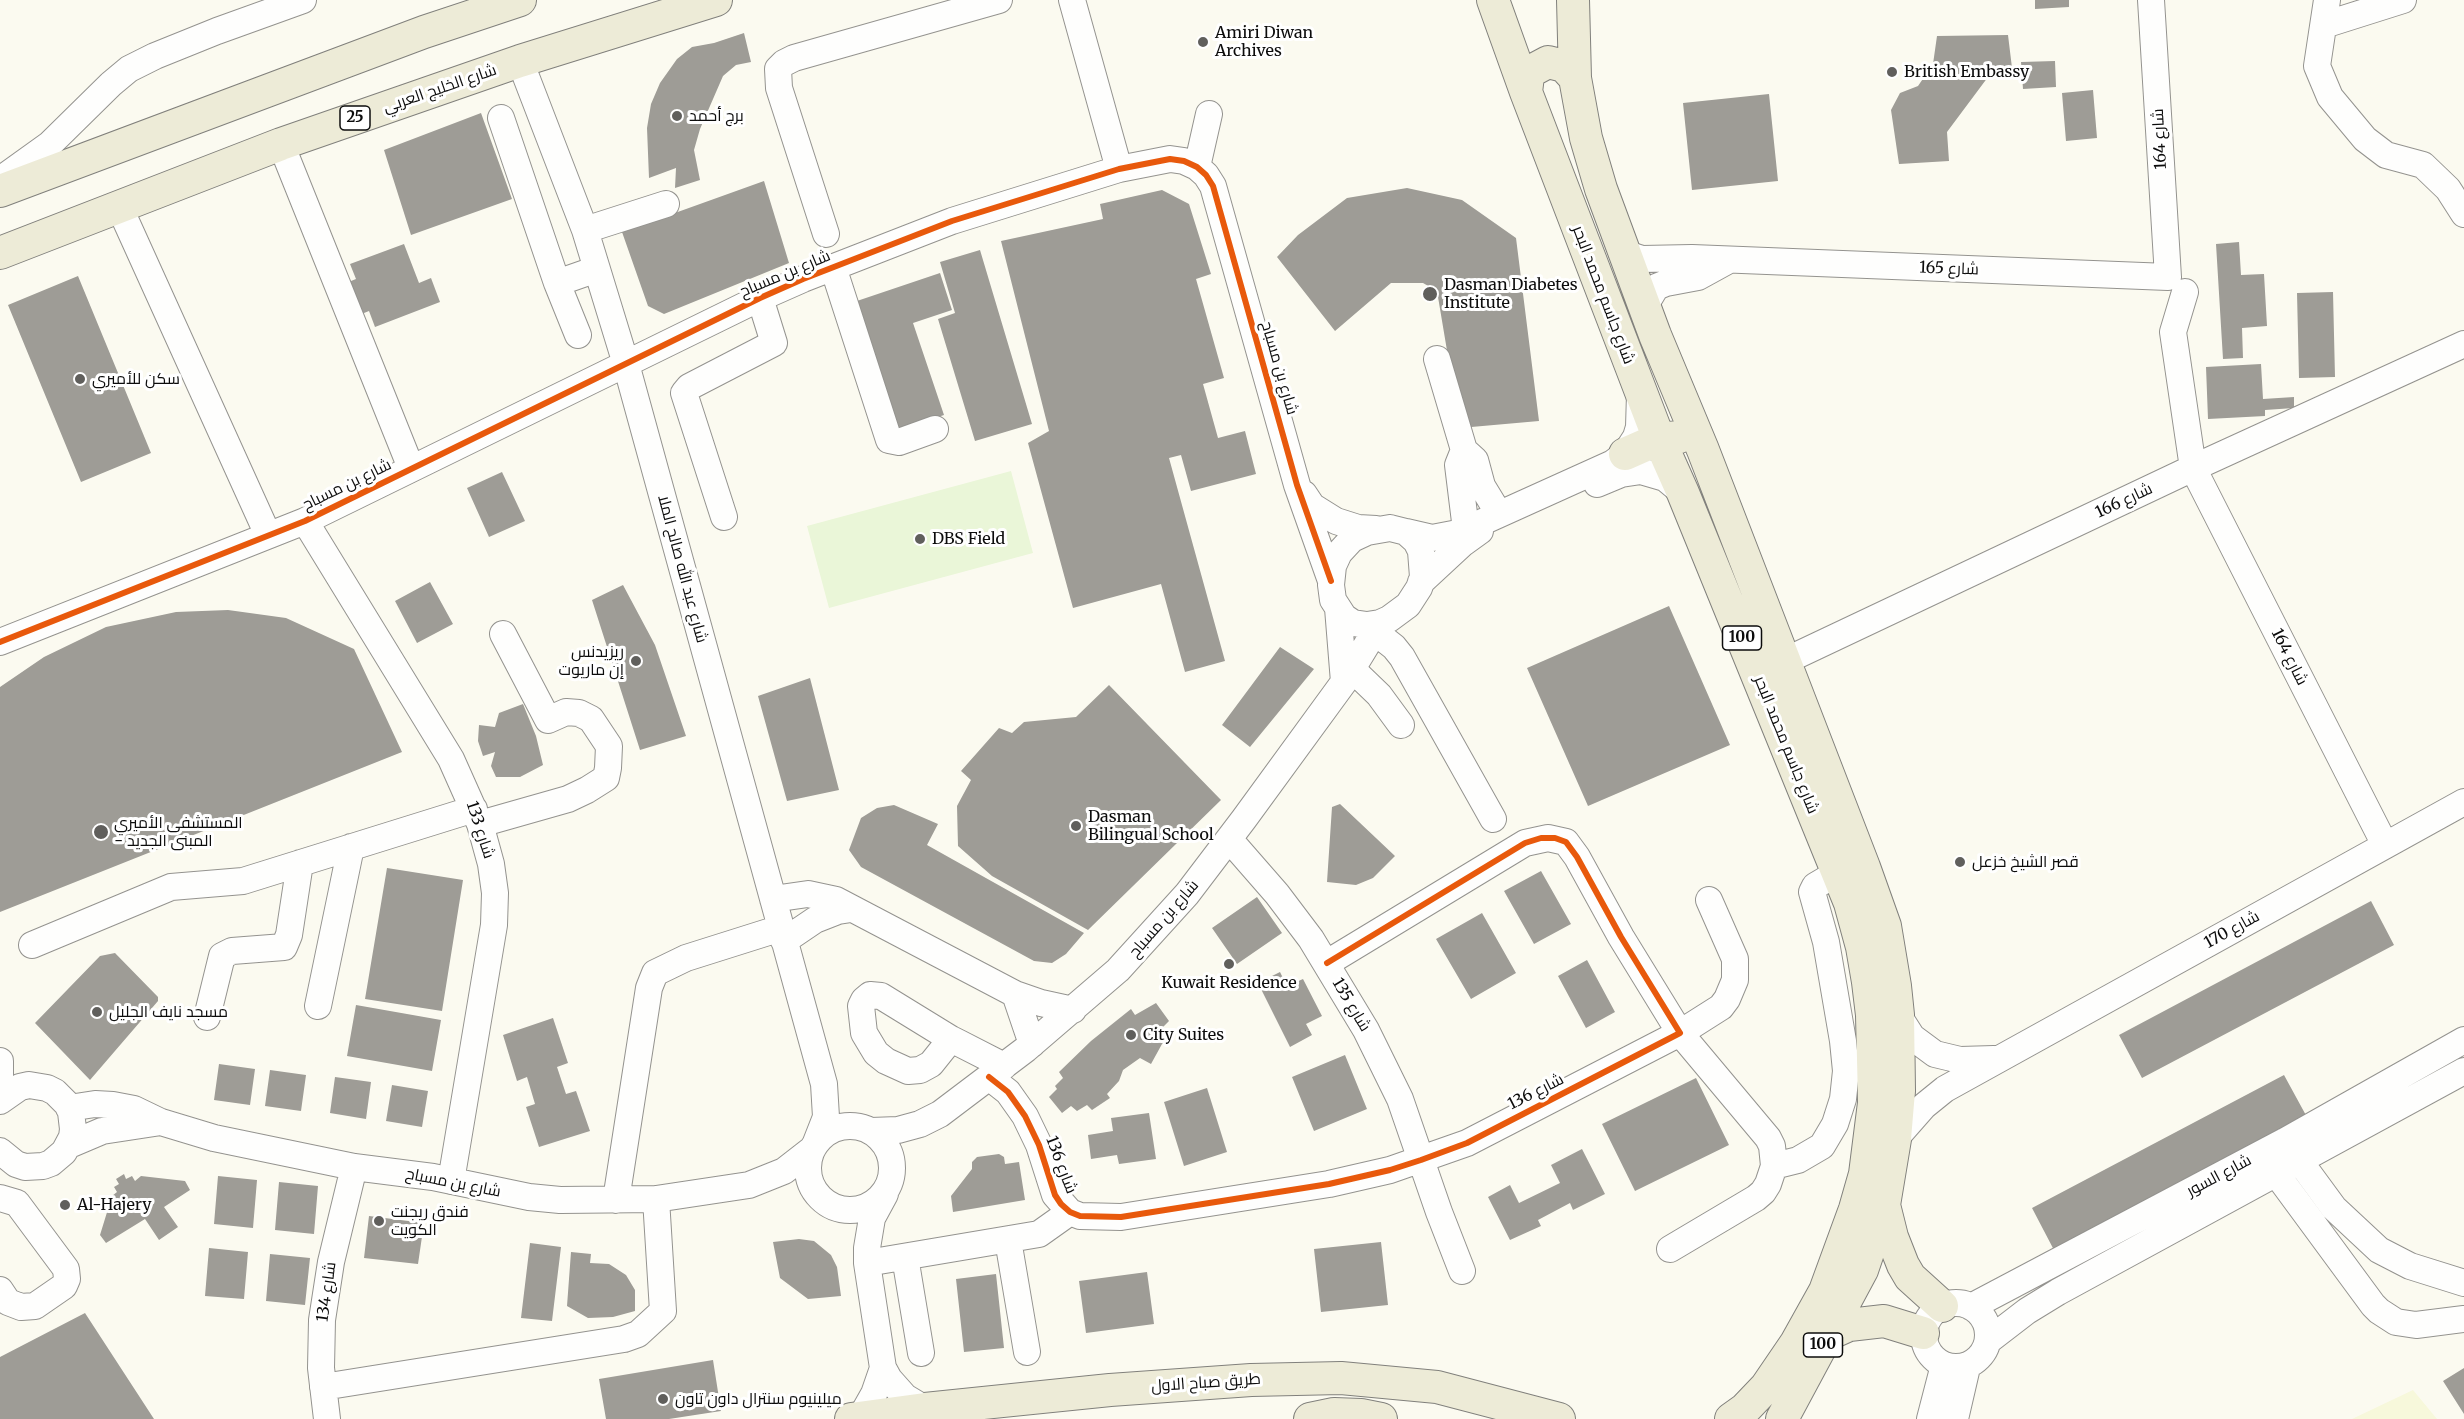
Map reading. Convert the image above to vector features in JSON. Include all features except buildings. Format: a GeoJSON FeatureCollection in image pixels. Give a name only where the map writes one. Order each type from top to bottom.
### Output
{"type":"FeatureCollection","features":[{"type":"Feature","properties":{"kind":"main road"},"geometry":{"type":"LineString","coordinates":[[0,191],[424,32],[520,0]]}},
{"type":"Feature","properties":{"kind":"main road","name":"شارع الخليج العربي"},"geometry":{"type":"LineString","coordinates":[[0,253],[281,144],[520,60],[716,0]]}},
{"type":"Feature","properties":{"kind":"main road","name":"شارع جاسم محمد البحر"},"geometry":{"type":"LineString","coordinates":[[1573,0],[1575,78],[1586,138],[1600,189],[1644,307],[1703,450],[1785,661],[1885,926],[1898,1015],[1899,1091],[1895,1139],[1884,1205],[1862,1270],[1782,1419]]}},
{"type":"Feature","properties":{"kind":"main road"},"geometry":{"type":"LineString","coordinates":[[1575,32],[1578,0]]}},
{"type":"Feature","properties":{"kind":"main road","name":"شارع جاسم محمد البحر"},"geometry":{"type":"LineString","coordinates":[[1494,9],[1659,439],[1838,873],[1853,914],[1868,982],[1872,1015],[1874,1103],[1864,1174],[1843,1246],[1825,1292],[1796,1343],[1766,1387],[1745,1409],[1731,1419]]}},
{"type":"Feature","properties":{"kind":"main road"},"geometry":{"type":"LineString","coordinates":[[1526,92],[1528,76],[1533,70],[1548,63],[1564,66],[1575,78]]}},
{"type":"Feature","properties":{"kind":"main road"},"geometry":{"type":"LineString","coordinates":[[1625,454],[1659,439],[1678,437],[1686,438],[1703,450]]}},
{"type":"Feature","properties":{"kind":"main road"},"geometry":{"type":"LineString","coordinates":[[1884,1205],[1892,1237],[1910,1277],[1957,1307]]}},
{"type":"Feature","properties":{"kind":"main road"},"geometry":{"type":"LineString","coordinates":[[1829,1335],[1849,1325],[1884,1321],[1923,1333]]}},
{"type":"Feature","properties":{"kind":"main road","name":"طريق صباح الاول"},"geometry":{"type":"LineString","coordinates":[[856,1418],[1110,1390],[1251,1380],[1341,1378],[1437,1387],[1559,1419]]}},
{"type":"Feature","properties":{"kind":"main road"},"geometry":{"type":"LineString","coordinates":[[1310,1419],[1334,1414],[1361,1415],[1382,1419]]}},
{"type":"Feature","properties":{"kind":"street"},"geometry":{"type":"LineString","coordinates":[[0,180],[50,144],[129,69],[217,31],[303,0]]}},
{"type":"Feature","properties":{"kind":"street"},"geometry":{"type":"LineString","coordinates":[[826,234],[779,88],[778,69],[794,58],[999,0]]}},
{"type":"Feature","properties":{"kind":"street"},"geometry":{"type":"LineString","coordinates":[[1072,0],[1119,169]]}},
{"type":"Feature","properties":{"kind":"street","name":"شارع 164"},"geometry":{"type":"LineString","coordinates":[[2151,0],[2176,285],[2172,332],[2193,468],[2385,845]]}},
{"type":"Feature","properties":{"kind":"street"},"geometry":{"type":"LineString","coordinates":[[2327,0],[2317,66],[2330,97],[2365,139],[2386,156],[2423,165],[2448,189],[2464,214]]}},
{"type":"Feature","properties":{"kind":"street"},"geometry":{"type":"LineString","coordinates":[[2324,25],[2403,0]]}},
{"type":"Feature","properties":{"kind":"street","name":"شارع عبد الله صالح الملا"},"geometry":{"type":"LineString","coordinates":[[520,60],[585,230],[626,364],[824,1084],[826,1117],[813,1148]]}},
{"type":"Feature","properties":{"kind":"street"},"geometry":{"type":"LineString","coordinates":[[1197,167],[1209,114]]}},
{"type":"Feature","properties":{"kind":"street"},"geometry":{"type":"LineString","coordinates":[[501,118],[557,283],[578,335]]}},
{"type":"Feature","properties":{"kind":"street"},"geometry":{"type":"LineString","coordinates":[[281,144],[411,468]]}},
{"type":"Feature","properties":{"kind":"street","name":"شارع بن مسباح"},"geometry":{"type":"LineString","coordinates":[[0,642],[305,521],[760,298],[833,267],[952,221],[1119,169],[1170,159],[1184,161],[1197,167],[1206,175],[1215,192],[1298,484],[1330,581]]}},
{"type":"Feature","properties":{"kind":"street"},"geometry":{"type":"LineString","coordinates":[[585,230],[666,204]]}},
{"type":"Feature","properties":{"kind":"street"},"geometry":{"type":"LineString","coordinates":[[119,206],[268,535]]}},
{"type":"Feature","properties":{"kind":"street","name":"شارع 165"},"geometry":{"type":"LineString","coordinates":[[1624,254],[1642,259],[1729,260],[2176,285]]}},
{"type":"Feature","properties":{"kind":"street"},"geometry":{"type":"LineString","coordinates":[[1644,307],[1656,287],[1698,277],[1729,260]]}},
{"type":"Feature","properties":{"kind":"street"},"geometry":{"type":"LineString","coordinates":[[833,267],[889,440],[899,442],[935,429]]}},
{"type":"Feature","properties":{"kind":"street"},"geometry":{"type":"LineString","coordinates":[[557,283],[597,268]]}},
{"type":"Feature","properties":{"kind":"street"},"geometry":{"type":"LineString","coordinates":[[724,517],[684,393],[689,387],[774,342],[760,298]]}},
{"type":"Feature","properties":{"kind":"street","name":"شارع 166"},"geometry":{"type":"LineString","coordinates":[[1785,661],[2193,468],[2464,344]]}},
{"type":"Feature","properties":{"kind":"street"},"geometry":{"type":"LineString","coordinates":[[1437,359],[1464,450],[1475,460],[1482,486],[1499,514]]}},
{"type":"Feature","properties":{"kind":"street"},"geometry":{"type":"LineString","coordinates":[[1493,819],[1402,657],[1378,628],[1353,623],[1344,617],[1338,608],[1332,596],[1330,581],[1334,562],[1344,546],[1359,535],[1376,529],[1390,528],[1432,538],[1445,537],[1466,530],[1613,463],[1625,454],[1636,437],[1639,427],[1640,391]]}},
{"type":"Feature","properties":{"kind":"street"},"geometry":{"type":"LineString","coordinates":[[1464,450],[1458,465],[1466,530]]}},
{"type":"Feature","properties":{"kind":"street"},"geometry":{"type":"LineString","coordinates":[[1378,628],[1408,605],[1422,582],[1462,544],[1484,529],[1621,474],[1641,471],[1657,475],[1665,478],[1683,493]]}},
{"type":"Feature","properties":{"kind":"street","name":"شارع بن مسباح"},"geometry":{"type":"LineString","coordinates":[[1298,484],[1312,506],[1328,516],[1347,525],[1376,529]]}},
{"type":"Feature","properties":{"kind":"street","name":"شارع 133"},"geometry":{"type":"LineString","coordinates":[[305,521],[451,759],[477,817],[493,878],[494,925],[451,1181]]}},
{"type":"Feature","properties":{"kind":"street"},"geometry":{"type":"LineString","coordinates":[[1406,532],[1416,541],[1422,551],[1422,582]]}},
{"type":"Feature","properties":{"kind":"street"},"geometry":{"type":"LineString","coordinates":[[1338,608],[1348,675],[1397,727]]}},
{"type":"Feature","properties":{"kind":"street","name":"شارع بن مسباح"},"geometry":{"type":"LineString","coordinates":[[868,1130],[898,1130],[920,1124],[940,1114],[1032,1044],[1118,970],[1187,894],[1229,839],[1348,675],[1378,628]]}},
{"type":"Feature","properties":{"kind":"street"},"geometry":{"type":"LineString","coordinates":[[32,945],[171,887],[243,881],[351,847],[477,817],[568,799],[606,778],[609,746],[591,719],[579,713],[566,712],[548,720],[503,634]]}},
{"type":"Feature","properties":{"kind":"street","name":"شارع 170"},"geometry":{"type":"LineString","coordinates":[[1895,1139],[1934,1096],[2464,802]]}},
{"type":"Feature","properties":{"kind":"street"},"geometry":{"type":"LineString","coordinates":[[1326,963],[1525,843],[1541,838],[1555,838],[1570,846],[1621,938],[1680,1033],[1768,1138],[1772,1146],[1774,1166],[1768,1184],[1756,1198],[1670,1249]]}},
{"type":"Feature","properties":{"kind":"street","name":"شارع 135"},"geometry":{"type":"LineString","coordinates":[[1229,839],[1277,894],[1326,963],[1384,1064],[1400,1100],[1462,1271]]}},
{"type":"Feature","properties":{"kind":"street"},"geometry":{"type":"LineString","coordinates":[[318,1006],[351,847]]}},
{"type":"Feature","properties":{"kind":"street"},"geometry":{"type":"LineString","coordinates":[[207,1017],[222,956],[232,951],[284,947],[289,935],[300,863]]}},
{"type":"Feature","properties":{"kind":"street"},"geometry":{"type":"LineString","coordinates":[[1774,1166],[1798,1160],[1822,1146],[1835,1124],[1844,1086],[1845,1071],[1841,1030],[1826,942],[1812,892],[1815,885],[1838,873]]}},
{"type":"Feature","properties":{"kind":"street"},"geometry":{"type":"LineString","coordinates":[[773,899],[808,894],[836,900],[1015,994],[1041,1003],[1074,1010]]}},
{"type":"Feature","properties":{"kind":"street","name":"شارع 136"},"geometry":{"type":"LineString","coordinates":[[990,1077],[1017,1103],[1033,1130],[1055,1196],[1070,1212],[1091,1218],[1121,1218],[1329,1184],[1390,1170],[1467,1143],[1680,1033],[1721,1007],[1735,980],[1735,959],[1709,900]]}},
{"type":"Feature","properties":{"kind":"street"},"geometry":{"type":"LineString","coordinates":[[615,1200],[649,988],[655,973],[686,958],[783,934],[838,911],[851,909]]}},
{"type":"Feature","properties":{"kind":"street"},"geometry":{"type":"LineString","coordinates":[[1015,994],[1032,1044]]}},
{"type":"Feature","properties":{"kind":"street","name":"شارع 170"},"geometry":{"type":"LineString","coordinates":[[1898,1015],[1912,1037],[1935,1054],[1960,1060],[2001,1058]]}},
{"type":"Feature","properties":{"kind":"street","name":"شارع السور"},"geometry":{"type":"LineString","coordinates":[[2292,1151],[2464,1040]]}},
{"type":"Feature","properties":{"kind":"street"},"geometry":{"type":"LineString","coordinates":[[955,1041],[990,1077],[964,1063],[955,1041]]}},
{"type":"Feature","properties":{"kind":"street"},"geometry":{"type":"LineString","coordinates":[[0,1061],[0,1082]]}},
{"type":"Feature","properties":{"kind":"street","name":"شارع السور"},"geometry":{"type":"LineString","coordinates":[[1988,1341],[2027,1311],[2268,1164],[2464,1071]]}},
{"type":"Feature","properties":{"kind":"street","name":"شارع عبد الله صالح الملا"},"geometry":{"type":"LineString","coordinates":[[824,1084],[843,1112],[868,1130]]}},
{"type":"Feature","properties":{"kind":"street"},"geometry":{"type":"LineString","coordinates":[[0,1101],[20,1087],[38,1086],[55,1092],[69,1108],[73,1129],[69,1145]]}},
{"type":"Feature","properties":{"kind":"street"},"geometry":{"type":"LineString","coordinates":[[1844,1086],[1862,1094],[1874,1103]]}},
{"type":"Feature","properties":{"kind":"street","name":"شارع بن مسباح"},"geometry":{"type":"LineString","coordinates":[[69,1108],[95,1104],[135,1109],[161,1122],[214,1138],[354,1167],[451,1181],[529,1197],[656,1199],[749,1185],[792,1187],[809,1192],[825,1203]]}},
{"type":"Feature","properties":{"kind":"street","name":"شارع بن مسباح"},"geometry":{"type":"LineString","coordinates":[[889,1187],[909,1148],[940,1114]]}},
{"type":"Feature","properties":{"kind":"street","name":"شارع بن مسباح"},"geometry":{"type":"LineString","coordinates":[[0,1151],[16,1164],[34,1167],[51,1163],[69,1145],[102,1131],[161,1122]]}},
{"type":"Feature","properties":{"kind":"street"},"geometry":{"type":"LineString","coordinates":[[867,1263],[848,1227],[813,1190],[808,1177],[807,1164],[813,1148],[825,1134],[837,1128],[852,1126],[868,1130],[884,1142],[892,1157],[889,1187],[869,1227],[867,1263],[883,1368],[904,1397],[925,1409]]}},
{"type":"Feature","properties":{"kind":"street","name":"شارع بن مسباح"},"geometry":{"type":"LineString","coordinates":[[749,1185],[784,1171],[813,1148]]}},
{"type":"Feature","properties":{"kind":"street"},"geometry":{"type":"LineString","coordinates":[[2292,1151],[2334,1208],[2379,1250],[2410,1266],[2464,1283]]}},
{"type":"Feature","properties":{"kind":"street"},"geometry":{"type":"LineString","coordinates":[[2268,1164],[2373,1305],[2387,1317],[2396,1322],[2416,1325],[2464,1319]]}},
{"type":"Feature","properties":{"kind":"street","name":"شارع السور"},"geometry":{"type":"LineString","coordinates":[[1957,1307],[2268,1164]]}},
{"type":"Feature","properties":{"kind":"street","name":"شارع 134"},"geometry":{"type":"LineString","coordinates":[[327,1419],[321,1343],[326,1292],[354,1167]]}},
{"type":"Feature","properties":{"kind":"street"},"geometry":{"type":"LineString","coordinates":[[825,1203],[844,1211],[860,1210],[875,1203],[889,1187]]}},
{"type":"Feature","properties":{"kind":"street"},"geometry":{"type":"LineString","coordinates":[[0,1198],[17,1203],[66,1269],[67,1279],[64,1286],[35,1306],[21,1307],[8,1302],[0,1290]]}},
{"type":"Feature","properties":{"kind":"street"},"geometry":{"type":"LineString","coordinates":[[323,1387],[624,1339],[638,1334],[663,1311],[656,1199]]}},
{"type":"Feature","properties":{"kind":"street"},"geometry":{"type":"LineString","coordinates":[[867,1263],[1039,1234],[1070,1212]]}},
{"type":"Feature","properties":{"kind":"street"},"geometry":{"type":"LineString","coordinates":[[1008,1239],[1027,1352]]}},
{"type":"Feature","properties":{"kind":"street"},"geometry":{"type":"LineString","coordinates":[[904,1257],[921,1353]]}},
{"type":"Feature","properties":{"kind":"street"},"geometry":{"type":"LineString","coordinates":[[1930,1419],[1956,1366],[1982,1354],[1988,1341],[1985,1321],[1957,1307],[1928,1319],[1923,1333],[1929,1354],[1956,1366]]}},
{"type":"Feature","properties":{"kind":"street"},"geometry":{"type":"LineString","coordinates":[[1954,1419],[1956,1366]]}},
{"type":"Feature","properties":{"kind":"street"},"geometry":{"type":"LineString","coordinates":[[856,1418],[874,1394],[883,1368]]}},
{"type":"Feature","properties":{"kind":"green space","name":"DBS Field"},"geometry":{"type":"Polygon","coordinates":[[[1011,471],[1033,553],[829,608],[807,526],[1011,471]]]}},
{"type":"Feature","properties":{"kind":"green space"},"geometry":{"type":"Polygon","coordinates":[[[2413,1390],[2437,1419],[2352,1419],[2413,1390]]]}},
{"type":"Feature","properties":{"kind":"cycle path"},"geometry":{"type":"LineString","coordinates":[[0,642],[305,521],[803,279],[952,221],[1119,169],[1170,159],[1184,161],[1197,167],[1213,186],[1297,485],[1331,581]]}},
{"type":"Feature","properties":{"kind":"cycle path"},"geometry":{"type":"LineString","coordinates":[[989,1077],[1008,1092],[1025,1116],[1039,1145],[1055,1195],[1061,1204],[1070,1212],[1080,1216],[1121,1217],[1329,1184],[1390,1170],[1421,1160],[1467,1143],[1680,1033],[1621,937],[1577,857],[1566,842],[1555,838],[1541,838],[1525,843],[1327,963]]}},
{"type":"Feature","properties":{"kind":"place","name":"Amiri Diwan Archives"},"geometry":{"type":"Point","coordinates":[1203,42]}},
{"type":"Feature","properties":{"kind":"place","name":"British Embassy"},"geometry":{"type":"Point","coordinates":[1892,72]}},
{"type":"Feature","properties":{"kind":"place","name":"برج أحمد"},"geometry":{"type":"Point","coordinates":[677,116]}},
{"type":"Feature","properties":{"kind":"place","name":"Dasman Diabetes Institute"},"geometry":{"type":"Point","coordinates":[1430,294]}},
{"type":"Feature","properties":{"kind":"place","name":"سكن للأميري"},"geometry":{"type":"Point","coordinates":[80,379]}},
{"type":"Feature","properties":{"kind":"place","name":"DBS Field"},"geometry":{"type":"Point","coordinates":[920,539]}},
{"type":"Feature","properties":{"kind":"place","name":"ريزيدنس إن ماريوت"},"geometry":{"type":"Point","coordinates":[636,661]}},
{"type":"Feature","properties":{"kind":"place","name":"Dasman Bilingual School"},"geometry":{"type":"Point","coordinates":[1076,826]}},
{"type":"Feature","properties":{"kind":"place","name":"المستشفى الأميري - المبنى الجديد"},"geometry":{"type":"Point","coordinates":[101,832]}},
{"type":"Feature","properties":{"kind":"place","name":"قصر الشيخ خزعل"},"geometry":{"type":"Point","coordinates":[1960,862]}},
{"type":"Feature","properties":{"kind":"place","name":"Kuwait Residence"},"geometry":{"type":"Point","coordinates":[1229,964]}},
{"type":"Feature","properties":{"kind":"place","name":"مسجد نايف الجليل"},"geometry":{"type":"Point","coordinates":[97,1012]}},
{"type":"Feature","properties":{"kind":"place","name":"City Suites"},"geometry":{"type":"Point","coordinates":[1131,1035]}},
{"type":"Feature","properties":{"kind":"place","name":"Al-Hajery"},"geometry":{"type":"Point","coordinates":[65,1205]}},
{"type":"Feature","properties":{"kind":"place","name":"فندق ريجنت الكويت"},"geometry":{"type":"Point","coordinates":[379,1221]}},
{"type":"Feature","properties":{"kind":"place","name":"ميلينيوم سنترال داون تاون"},"geometry":{"type":"Point","coordinates":[663,1399]}}]}
